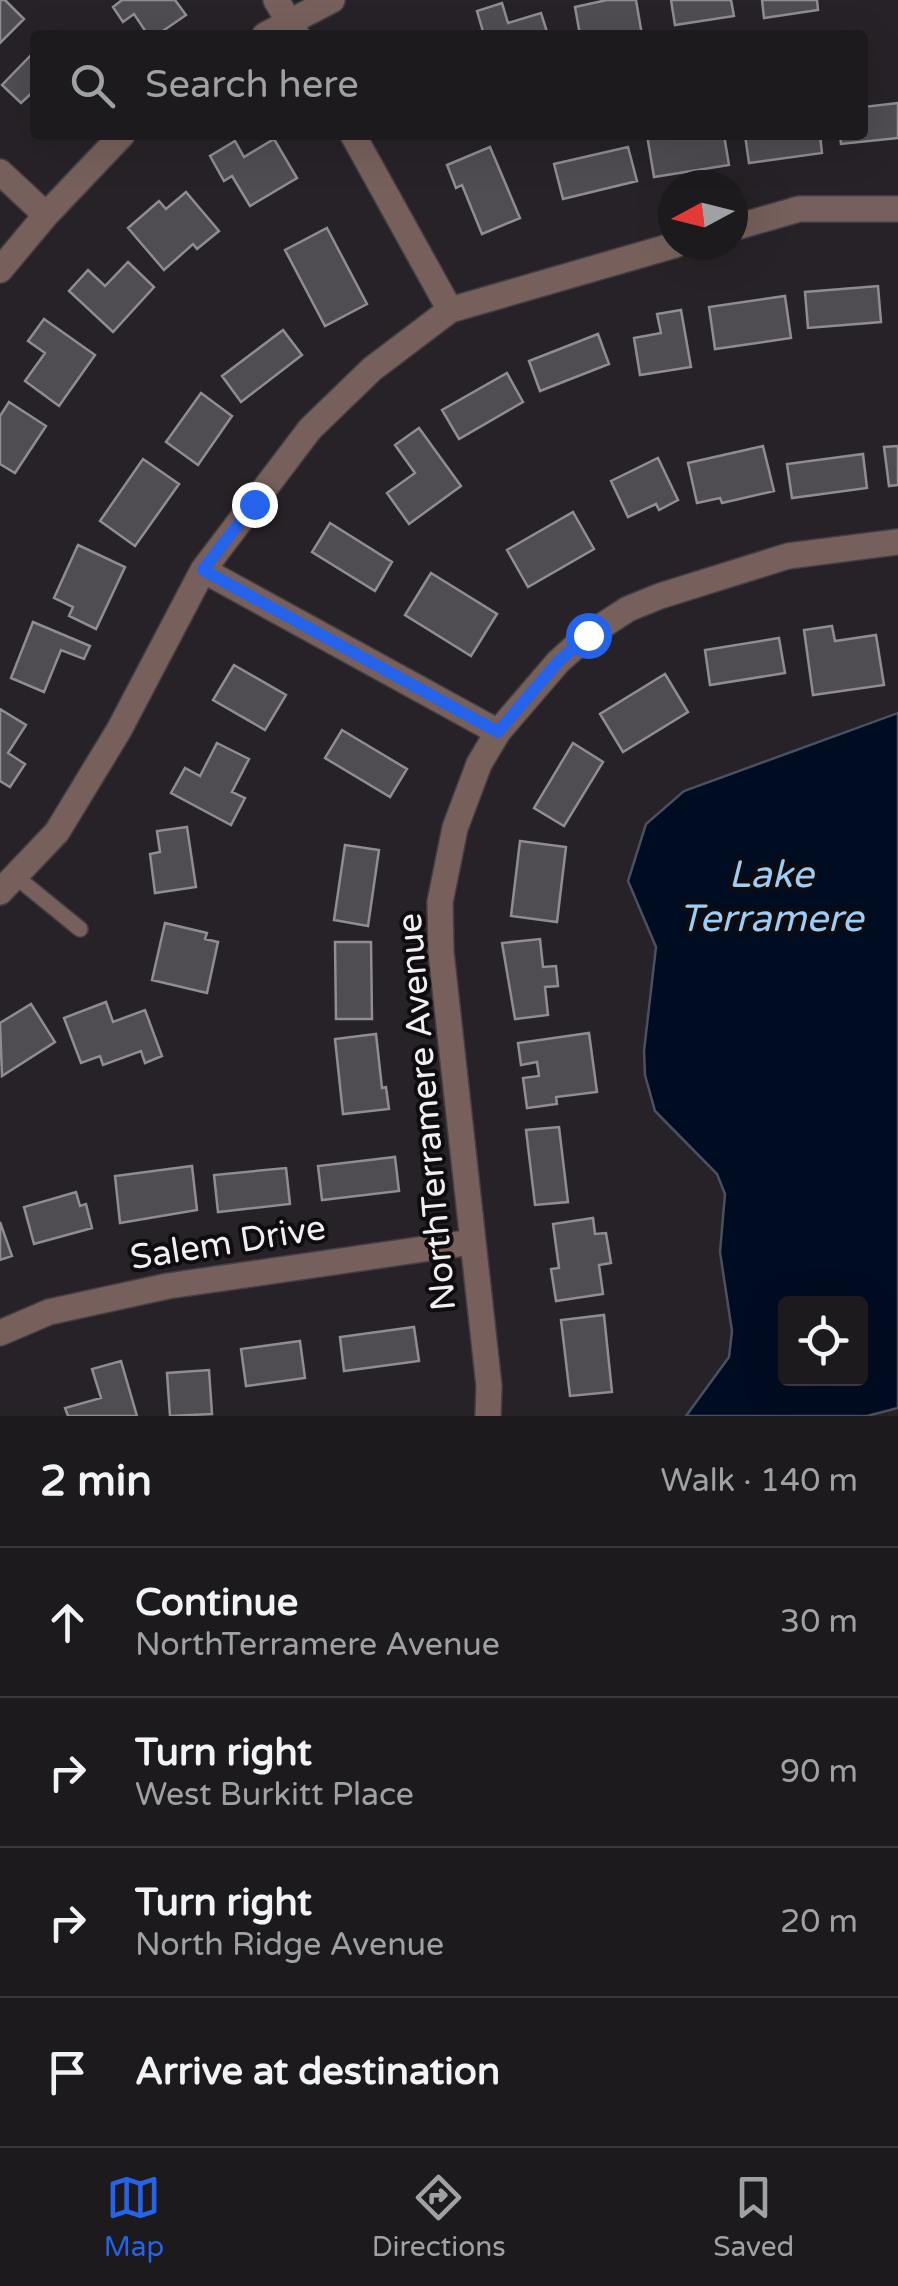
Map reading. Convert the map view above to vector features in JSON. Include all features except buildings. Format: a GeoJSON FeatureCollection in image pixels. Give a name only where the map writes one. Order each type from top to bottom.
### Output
{"type":"FeatureCollection","features":[{"type":"Feature","properties":{"kind":"street"},"geometry":{"type":"LineString","coordinates":[[287,18],[332,0]]}},
{"type":"Feature","properties":{"kind":"street"},"geometry":{"type":"LineString","coordinates":[[0,270],[117,140]]}},
{"type":"Feature","properties":{"kind":"street"},"geometry":{"type":"LineString","coordinates":[[356,140],[450,310]]}},
{"type":"Feature","properties":{"kind":"street"},"geometry":{"type":"LineString","coordinates":[[0,172],[46,215]]}},
{"type":"Feature","properties":{"kind":"street"},"geometry":{"type":"LineString","coordinates":[[748,224],[799,209],[898,209]]}},
{"type":"Feature","properties":{"kind":"street"},"geometry":{"type":"LineString","coordinates":[[8,884],[57,832],[119,730],[203,570],[310,429],[372,369],[450,310],[658,250]]}},
{"type":"Feature","properties":{"kind":"street","name":"NorthTerramere Avenue"},"geometry":{"type":"LineString","coordinates":[[488,1416],[490,1386],[441,952],[440,902],[454,828],[479,764],[498,732],[558,662],[588,635],[628,609],[727,573],[788,556],[898,542]]}},
{"type":"Feature","properties":{"kind":"street"},"geometry":{"type":"LineString","coordinates":[[203,570],[498,732]]}},
{"type":"Feature","properties":{"kind":"street","name":"Salem Drive"},"geometry":{"type":"LineString","coordinates":[[0,1333],[49,1312],[168,1286],[472,1242]]}},
{"type":"Feature","properties":{"kind":"lane"},"geometry":{"type":"LineString","coordinates":[[8,884],[80,929]]}},
{"type":"Feature","properties":{"kind":"water","name":"Lake Terramere"},"geometry":{"type":"Polygon","coordinates":[[[898,713],[898,1408],[867,1416],[686,1416],[729,1357],[732,1331],[720,1252],[725,1194],[717,1174],[655,1111],[645,1075],[644,1051],[656,947],[628,881],[646,824],[684,791],[898,713]]]}},
{"type":"Feature","properties":{"kind":"route"},"geometry":{"type":"LineString","coordinates":[[254,504],[203,570],[498,732],[558,662],[588,635]]}}]}
